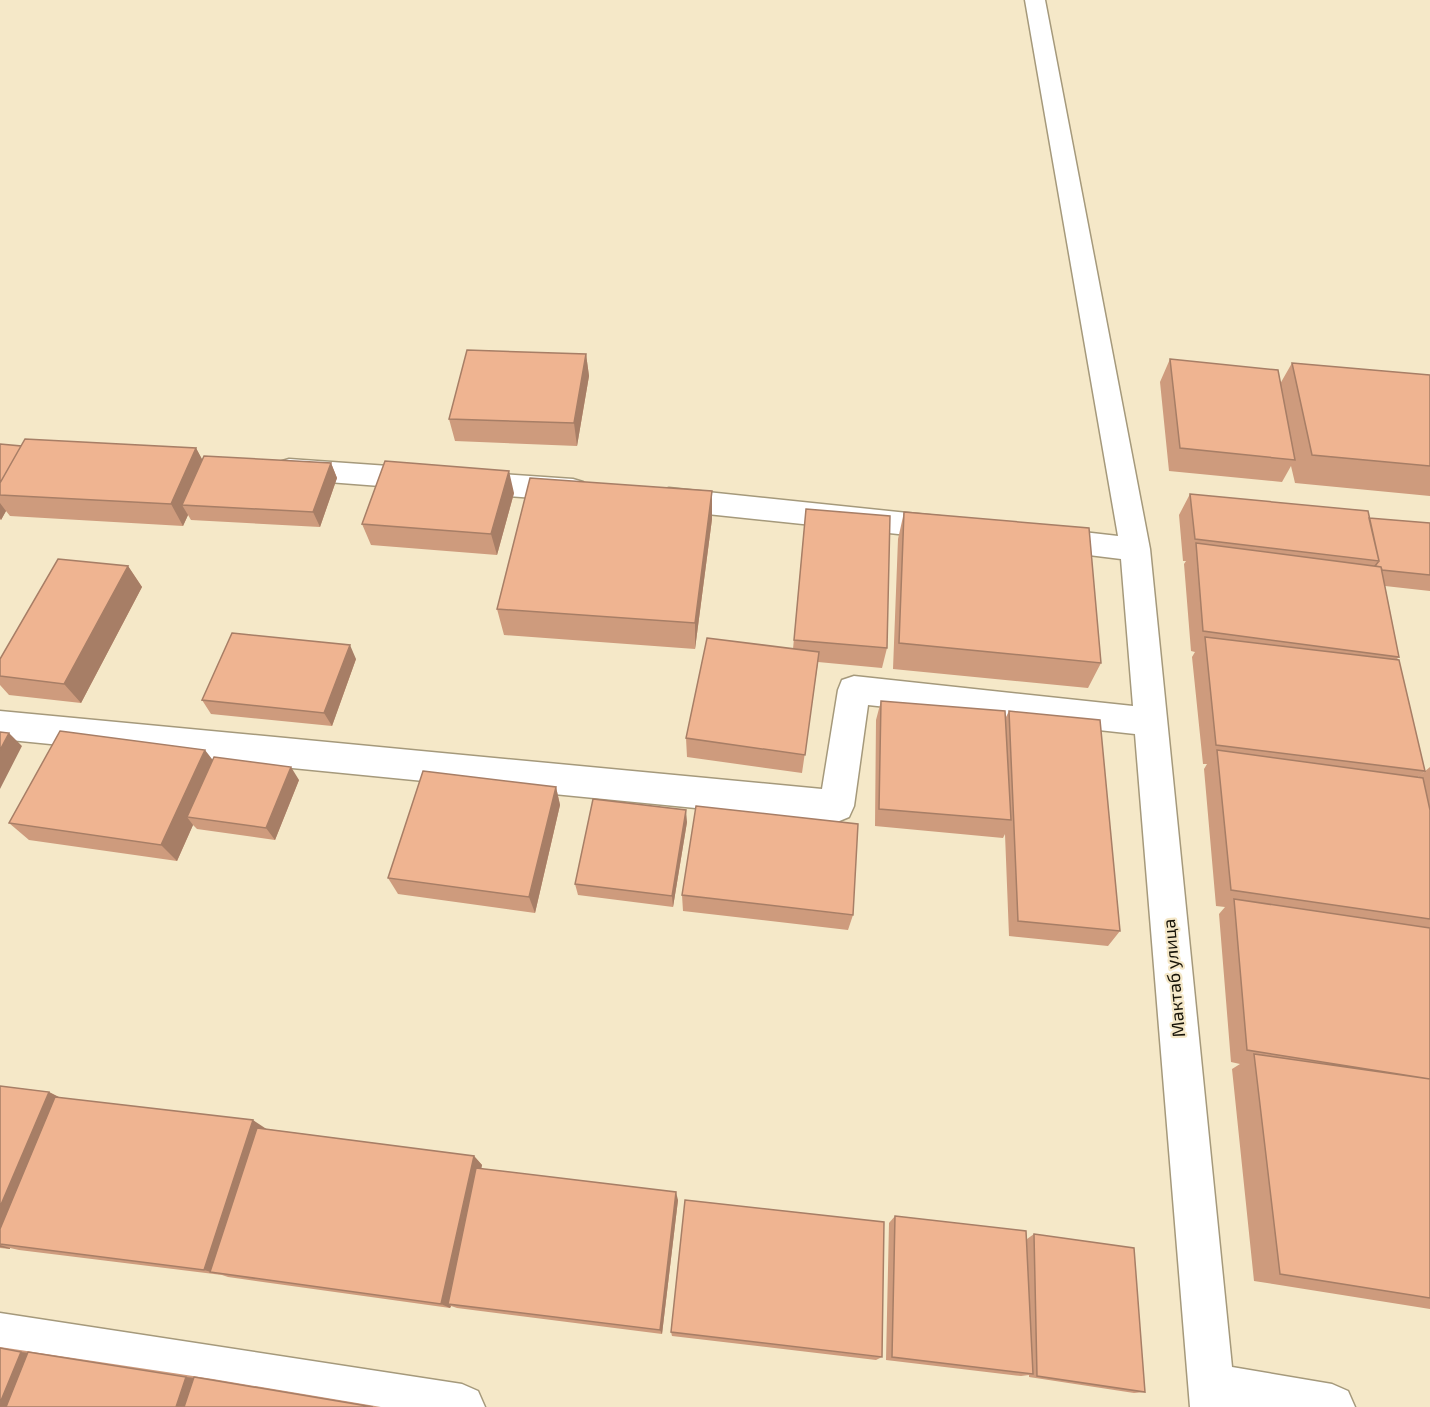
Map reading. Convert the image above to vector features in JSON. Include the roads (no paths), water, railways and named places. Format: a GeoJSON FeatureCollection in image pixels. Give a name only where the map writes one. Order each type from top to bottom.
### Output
{"type":"FeatureCollection","features":[{"type":"Feature","properties":{"kind":"street","name":"Мактаб улица"},"geometry":{"type":"LineString","coordinates":[[1035,0],[1135,549],[1212,1397]]}},
{"type":"Feature","properties":{"kind":"street"},"geometry":{"type":"LineString","coordinates":[[260,467],[602,492]]}},
{"type":"Feature","properties":{"kind":"street"},"geometry":{"type":"LineString","coordinates":[[637,495],[969,531]]}},
{"type":"Feature","properties":{"kind":"street"},"geometry":{"type":"LineString","coordinates":[[1017,536],[1135,549]]}},
{"type":"Feature","properties":{"kind":"street"},"geometry":{"type":"LineString","coordinates":[[0,725],[837,806],[854,690],[1151,722]]}},
{"type":"Feature","properties":{"kind":"street"},"geometry":{"type":"LineString","coordinates":[[0,1336],[462,1407]]}},
{"type":"Feature","properties":{"kind":"street"},"geometry":{"type":"LineString","coordinates":[[1212,1397],[1332,1407]]}}]}
